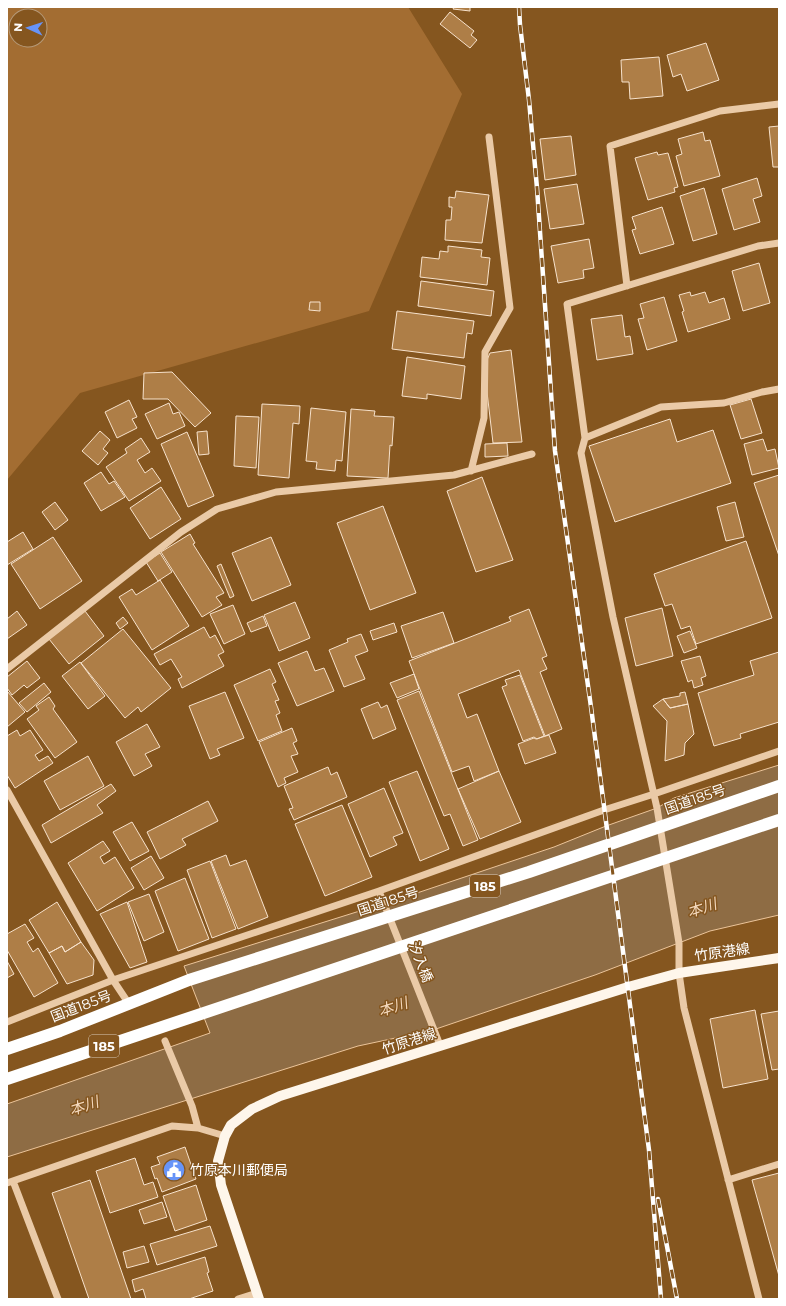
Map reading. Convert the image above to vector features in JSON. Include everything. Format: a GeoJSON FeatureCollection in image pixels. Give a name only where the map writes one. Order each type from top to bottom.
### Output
{"type":"FeatureCollection","features":[{"type":"Feature","properties":{"kind":"highway","name":"国道185号"},"geometry":{"type":"LineString","coordinates":[[7,1049],[60,1031],[189,980],[529,872],[779,786]]}},
{"type":"Feature","properties":{"kind":"highway","name":"185"},"geometry":{"type":"LineString","coordinates":[[7,1079],[779,820]]}},
{"type":"Feature","properties":{"kind":"main road","name":"竹原港線"},"geometry":{"type":"LineString","coordinates":[[258,1296],[221,1185],[218,1160],[224,1136],[231,1125],[252,1109],[280,1096],[628,987],[679,973],[779,958]]}},
{"type":"Feature","properties":{"kind":"street"},"geometry":{"type":"LineString","coordinates":[[627,286],[610,146],[720,111],[779,104]]}},
{"type":"Feature","properties":{"kind":"street"},"geometry":{"type":"LineString","coordinates":[[471,471],[484,418],[485,352],[510,308],[490,137]]}},
{"type":"Feature","properties":{"kind":"street"},"geometry":{"type":"LineString","coordinates":[[759,1299],[684,1008],[679,973],[679,943],[658,808],[613,617],[581,453],[585,438],[567,304],[758,246],[779,244]]}},
{"type":"Feature","properties":{"kind":"street"},"geometry":{"type":"LineString","coordinates":[[585,438],[661,407],[724,402],[779,389]]}},
{"type":"Feature","properties":{"kind":"street"},"geometry":{"type":"LineString","coordinates":[[7,669],[181,532],[217,509],[276,492],[454,475],[532,454]]}},
{"type":"Feature","properties":{"kind":"street"},"geometry":{"type":"LineString","coordinates":[[7,1022],[113,980],[379,891],[604,810],[779,751]]}},
{"type":"Feature","properties":{"kind":"street"},"geometry":{"type":"LineString","coordinates":[[7,790],[113,980],[129,1004]]}},
{"type":"Feature","properties":{"kind":"street","name":"汐入橋"},"geometry":{"type":"LineString","coordinates":[[379,891],[440,1046]]}},
{"type":"Feature","properties":{"kind":"street"},"geometry":{"type":"LineString","coordinates":[[165,1041],[192,1106],[198,1128]]}},
{"type":"Feature","properties":{"kind":"street"},"geometry":{"type":"LineString","coordinates":[[58,1299],[10,1182],[172,1126],[198,1128],[224,1136]]}},
{"type":"Feature","properties":{"kind":"street"},"geometry":{"type":"LineString","coordinates":[[728,1180],[779,1164]]}},
{"type":"Feature","properties":{"kind":"street"},"geometry":{"type":"LineString","coordinates":[[238,1299],[258,1296]]}},
{"type":"Feature","properties":{"kind":"shaded area"},"geometry":{"type":"Polygon","coordinates":[[[7,7],[408,7],[462,94],[369,311],[80,393],[7,480],[7,7]]]}},
{"type":"Feature","properties":{"kind":"water","name":"本川"},"geometry":{"type":"Polygon","coordinates":[[[779,765],[779,915],[710,931],[595,975],[433,1030],[358,1046],[7,1157],[7,1104],[210,1033],[184,966],[414,894],[554,847],[606,826],[657,808],[674,798],[779,765]]]}},
{"type":"Feature","properties":{"kind":"building"},"geometry":{"type":"Polygon","coordinates":[[[454,7],[470,7],[470,11],[453,9],[454,7]]]}},
{"type":"Feature","properties":{"kind":"building"},"geometry":{"type":"Polygon","coordinates":[[[450,12],[474,31],[471,35],[477,40],[470,48],[440,24],[450,12]]]}},
{"type":"Feature","properties":{"kind":"building"},"geometry":{"type":"Polygon","coordinates":[[[706,43],[719,80],[687,91],[681,74],[673,77],[667,55],[706,43]]]}},
{"type":"Feature","properties":{"kind":"building"},"geometry":{"type":"Polygon","coordinates":[[[659,57],[663,96],[630,99],[629,82],[622,82],[621,60],[659,57]]]}},
{"type":"Feature","properties":{"kind":"building"},"geometry":{"type":"Polygon","coordinates":[[[779,126],[779,167],[773,167],[769,127],[779,126]]]}},
{"type":"Feature","properties":{"kind":"building"},"geometry":{"type":"Polygon","coordinates":[[[703,132],[705,141],[710,140],[720,176],[684,186],[676,156],[682,154],[678,139],[703,132]]]}},
{"type":"Feature","properties":{"kind":"building"},"geometry":{"type":"Polygon","coordinates":[[[571,136],[576,175],[545,180],[540,139],[571,136]]]}},
{"type":"Feature","properties":{"kind":"building"},"geometry":{"type":"Polygon","coordinates":[[[657,152],[658,155],[668,153],[678,187],[674,188],[675,192],[648,200],[635,158],[657,152]]]}},
{"type":"Feature","properties":{"kind":"building"},"geometry":{"type":"Polygon","coordinates":[[[757,178],[762,196],[753,199],[760,222],[734,230],[722,189],[757,178]]]}},
{"type":"Feature","properties":{"kind":"building"},"geometry":{"type":"Polygon","coordinates":[[[577,184],[584,224],[550,229],[544,189],[577,184]]]}},
{"type":"Feature","properties":{"kind":"building"},"geometry":{"type":"Polygon","coordinates":[[[704,188],[717,234],[693,241],[680,196],[704,188]]]}},
{"type":"Feature","properties":{"kind":"building"},"geometry":{"type":"Polygon","coordinates":[[[456,191],[489,195],[482,243],[445,240],[446,220],[451,220],[452,207],[449,207],[449,197],[455,198],[456,191]]]}},
{"type":"Feature","properties":{"kind":"building"},"geometry":{"type":"Polygon","coordinates":[[[662,207],[674,244],[640,254],[632,230],[636,229],[632,217],[662,207]]]}},
{"type":"Feature","properties":{"kind":"building"},"geometry":{"type":"Polygon","coordinates":[[[589,239],[594,268],[583,270],[584,278],[558,283],[551,246],[589,239]]]}},
{"type":"Feature","properties":{"kind":"building"},"geometry":{"type":"Polygon","coordinates":[[[448,246],[482,250],[481,257],[490,258],[487,285],[420,277],[422,257],[439,259],[440,251],[448,252],[448,246]]]}},
{"type":"Feature","properties":{"kind":"building"},"geometry":{"type":"Polygon","coordinates":[[[759,263],[770,303],[743,311],[732,271],[759,263]]]}},
{"type":"Feature","properties":{"kind":"building"},"geometry":{"type":"Polygon","coordinates":[[[421,281],[494,291],[491,316],[418,306],[421,281]]]}},
{"type":"Feature","properties":{"kind":"building"},"geometry":{"type":"Polygon","coordinates":[[[690,292],[691,296],[705,292],[709,303],[724,298],[730,319],[688,332],[679,295],[690,292]]]}},
{"type":"Feature","properties":{"kind":"building"},"geometry":{"type":"Polygon","coordinates":[[[664,297],[677,341],[647,350],[638,319],[644,318],[640,304],[664,297]]]}},
{"type":"Feature","properties":{"kind":"building"},"geometry":{"type":"Polygon","coordinates":[[[310,302],[320,302],[320,311],[309,310],[310,302]]]}},
{"type":"Feature","properties":{"kind":"building"},"geometry":{"type":"Polygon","coordinates":[[[397,311],[474,321],[472,334],[467,333],[464,358],[392,349],[397,311]]]}},
{"type":"Feature","properties":{"kind":"building"},"geometry":{"type":"Polygon","coordinates":[[[622,315],[625,337],[630,336],[633,354],[597,360],[591,319],[622,315]]]}},
{"type":"Feature","properties":{"kind":"building"},"geometry":{"type":"Polygon","coordinates":[[[511,350],[522,442],[493,443],[487,392],[487,360],[490,353],[511,350]]]}},
{"type":"Feature","properties":{"kind":"building"},"geometry":{"type":"Polygon","coordinates":[[[407,357],[465,366],[461,399],[427,394],[427,399],[402,396],[407,357]]]}},
{"type":"Feature","properties":{"kind":"building"},"geometry":{"type":"Polygon","coordinates":[[[172,372],[211,413],[195,427],[168,399],[143,399],[144,373],[172,372]]]}},
{"type":"Feature","properties":{"kind":"building"},"geometry":{"type":"Polygon","coordinates":[[[751,399],[762,433],[741,439],[730,405],[751,399]]]}},
{"type":"Feature","properties":{"kind":"building"},"geometry":{"type":"Polygon","coordinates":[[[129,400],[137,417],[132,419],[137,428],[117,438],[105,412],[129,400]]]}},
{"type":"Feature","properties":{"kind":"building"},"geometry":{"type":"Polygon","coordinates":[[[169,403],[173,414],[179,412],[185,426],[157,439],[145,414],[169,403]]]}},
{"type":"Feature","properties":{"kind":"building"},"geometry":{"type":"Polygon","coordinates":[[[262,404],[300,406],[299,424],[293,423],[289,478],[258,475],[262,404]]]}},
{"type":"Feature","properties":{"kind":"building"},"geometry":{"type":"Polygon","coordinates":[[[311,408],[346,412],[342,461],[336,460],[335,471],[316,469],[317,462],[306,461],[311,408]]]}},
{"type":"Feature","properties":{"kind":"building"},"geometry":{"type":"Polygon","coordinates":[[[351,409],[375,411],[374,416],[394,417],[392,446],[390,445],[388,478],[347,476],[351,409]]]}},
{"type":"Feature","properties":{"kind":"building"},"geometry":{"type":"Polygon","coordinates":[[[236,416],[259,417],[256,468],[234,466],[236,416]]]}},
{"type":"Feature","properties":{"kind":"building"},"geometry":{"type":"Polygon","coordinates":[[[670,419],[677,442],[713,430],[731,483],[615,522],[589,446],[670,419]]]}},
{"type":"Feature","properties":{"kind":"building"},"geometry":{"type":"Polygon","coordinates":[[[100,431],[110,440],[103,449],[108,453],[98,465],[82,451],[100,431]]]}},
{"type":"Feature","properties":{"kind":"building"},"geometry":{"type":"Polygon","coordinates":[[[207,431],[209,454],[199,455],[197,432],[207,431]]]}},
{"type":"Feature","properties":{"kind":"building"},"geometry":{"type":"Polygon","coordinates":[[[187,432],[214,496],[188,507],[161,444],[187,432]]]}},
{"type":"Feature","properties":{"kind":"building"},"geometry":{"type":"Polygon","coordinates":[[[141,438],[150,452],[137,460],[145,473],[152,468],[161,481],[129,501],[106,467],[127,453],[125,449],[141,438]]]}},
{"type":"Feature","properties":{"kind":"building"},"geometry":{"type":"Polygon","coordinates":[[[763,439],[767,451],[775,449],[779,468],[752,475],[744,444],[763,439]]]}},
{"type":"Feature","properties":{"kind":"building"},"geometry":{"type":"Polygon","coordinates":[[[507,443],[508,456],[485,457],[485,444],[507,443]]]}},
{"type":"Feature","properties":{"kind":"building"},"geometry":{"type":"Polygon","coordinates":[[[101,472],[109,484],[114,481],[125,497],[101,511],[84,483],[101,472]]]}},
{"type":"Feature","properties":{"kind":"building"},"geometry":{"type":"Polygon","coordinates":[[[779,475],[779,556],[754,483],[779,475]]]}},
{"type":"Feature","properties":{"kind":"building"},"geometry":{"type":"Polygon","coordinates":[[[482,477],[513,560],[476,572],[447,491],[482,477]]]}},
{"type":"Feature","properties":{"kind":"building"},"geometry":{"type":"Polygon","coordinates":[[[161,487],[181,519],[150,539],[130,508],[161,487]]]}},
{"type":"Feature","properties":{"kind":"building"},"geometry":{"type":"Polygon","coordinates":[[[55,502],[68,520],[55,530],[42,512],[55,502]]]}},
{"type":"Feature","properties":{"kind":"building"},"geometry":{"type":"Polygon","coordinates":[[[735,502],[744,537],[726,541],[717,507],[735,502]]]}},
{"type":"Feature","properties":{"kind":"building"},"geometry":{"type":"Polygon","coordinates":[[[383,506],[416,593],[370,610],[337,523],[383,506]]]}},
{"type":"Feature","properties":{"kind":"building"},"geometry":{"type":"Polygon","coordinates":[[[23,532],[33,549],[7,565],[7,542],[23,532]]]}},
{"type":"Feature","properties":{"kind":"building"},"geometry":{"type":"Polygon","coordinates":[[[190,534],[195,543],[193,544],[224,593],[216,597],[222,605],[202,617],[161,552],[190,534]]]}},
{"type":"Feature","properties":{"kind":"building"},"geometry":{"type":"Polygon","coordinates":[[[53,537],[82,581],[40,609],[11,564],[53,537]]]}},
{"type":"Feature","properties":{"kind":"building"},"geometry":{"type":"Polygon","coordinates":[[[271,537],[291,585],[252,601],[232,553],[271,537]]]}},
{"type":"Feature","properties":{"kind":"building"},"geometry":{"type":"Polygon","coordinates":[[[746,541],[772,618],[696,644],[690,626],[681,629],[672,604],[665,606],[654,574],[746,541]]]}},
{"type":"Feature","properties":{"kind":"building"},"geometry":{"type":"Polygon","coordinates":[[[160,553],[172,572],[158,581],[146,562],[160,553]]]}},
{"type":"Feature","properties":{"kind":"building"},"geometry":{"type":"Polygon","coordinates":[[[221,564],[234,596],[230,598],[217,566],[221,564]]]}},
{"type":"Feature","properties":{"kind":"building"},"geometry":{"type":"Polygon","coordinates":[[[160,580],[189,626],[152,650],[119,597],[132,589],[136,595],[160,580]]]}},
{"type":"Feature","properties":{"kind":"building"},"geometry":{"type":"Polygon","coordinates":[[[295,602],[310,638],[279,651],[264,615],[295,602]]]}},
{"type":"Feature","properties":{"kind":"building"},"geometry":{"type":"Polygon","coordinates":[[[233,605],[245,634],[224,644],[210,614],[233,605]]]}},
{"type":"Feature","properties":{"kind":"building"},"geometry":{"type":"Polygon","coordinates":[[[662,608],[673,656],[636,666],[625,618],[662,608]]]}},
{"type":"Feature","properties":{"kind":"building"},"geometry":{"type":"Polygon","coordinates":[[[529,609],[547,656],[542,658],[547,669],[540,672],[562,729],[545,736],[519,670],[458,694],[467,718],[477,714],[499,771],[474,781],[469,766],[452,772],[409,661],[511,621],[509,617],[529,609]]]}},
{"type":"Feature","properties":{"kind":"building"},"geometry":{"type":"Polygon","coordinates":[[[17,611],[27,625],[7,639],[7,619],[17,611]]]}},
{"type":"Feature","properties":{"kind":"building"},"geometry":{"type":"Polygon","coordinates":[[[85,611],[104,636],[69,664],[49,639],[85,611]]]}},
{"type":"Feature","properties":{"kind":"building"},"geometry":{"type":"Polygon","coordinates":[[[443,612],[454,643],[412,658],[401,626],[443,612]]]}},
{"type":"Feature","properties":{"kind":"building"},"geometry":{"type":"Polygon","coordinates":[[[263,616],[267,626],[251,632],[247,623],[263,616]]]}},
{"type":"Feature","properties":{"kind":"building"},"geometry":{"type":"Polygon","coordinates":[[[123,617],[128,623],[120,629],[116,623],[123,617]]]}},
{"type":"Feature","properties":{"kind":"building"},"geometry":{"type":"Polygon","coordinates":[[[394,623],[397,632],[373,640],[370,631],[394,623]]]}},
{"type":"Feature","properties":{"kind":"building"},"geometry":{"type":"Polygon","coordinates":[[[204,627],[210,638],[215,635],[224,652],[218,655],[224,666],[182,688],[178,679],[182,677],[171,659],[160,665],[154,654],[204,627]]]}},
{"type":"Feature","properties":{"kind":"building"},"geometry":{"type":"Polygon","coordinates":[[[123,629],[171,688],[141,712],[138,707],[125,718],[81,663],[123,629]]]}},
{"type":"Feature","properties":{"kind":"building"},"geometry":{"type":"Polygon","coordinates":[[[690,631],[697,648],[684,653],[677,636],[690,631]]]}},
{"type":"Feature","properties":{"kind":"building"},"geometry":{"type":"Polygon","coordinates":[[[361,634],[368,651],[355,656],[365,679],[344,687],[329,650],[348,642],[347,639],[361,634]]]}},
{"type":"Feature","properties":{"kind":"building"},"geometry":{"type":"Polygon","coordinates":[[[307,651],[315,671],[324,668],[334,691],[297,706],[278,663],[307,651]]]}},
{"type":"Feature","properties":{"kind":"building"},"geometry":{"type":"Polygon","coordinates":[[[779,652],[779,722],[740,734],[741,738],[714,746],[698,693],[754,675],[750,661],[779,652]]]}},
{"type":"Feature","properties":{"kind":"building"},"geometry":{"type":"Polygon","coordinates":[[[700,656],[706,676],[701,678],[703,685],[694,688],[692,680],[688,682],[681,661],[700,656]]]}},
{"type":"Feature","properties":{"kind":"building"},"geometry":{"type":"Polygon","coordinates":[[[27,661],[40,678],[27,688],[24,685],[12,695],[7,688],[7,677],[27,661]]]}},
{"type":"Feature","properties":{"kind":"building"},"geometry":{"type":"Polygon","coordinates":[[[80,662],[105,696],[88,709],[62,676],[80,662]]]}},
{"type":"Feature","properties":{"kind":"building"},"geometry":{"type":"Polygon","coordinates":[[[270,669],[276,682],[272,684],[279,700],[275,701],[280,713],[276,715],[282,731],[258,741],[234,685],[270,669]]]}},
{"type":"Feature","properties":{"kind":"building"},"geometry":{"type":"Polygon","coordinates":[[[414,674],[419,689],[397,698],[390,683],[414,674]]]}},
{"type":"Feature","properties":{"kind":"building"},"geometry":{"type":"Polygon","coordinates":[[[520,675],[544,736],[537,739],[534,737],[523,741],[502,687],[507,685],[505,680],[520,675]]]}},
{"type":"Feature","properties":{"kind":"building"},"geometry":{"type":"Polygon","coordinates":[[[44,683],[51,692],[27,712],[19,703],[44,683]]]}},
{"type":"Feature","properties":{"kind":"building"},"geometry":{"type":"Polygon","coordinates":[[[7,691],[25,712],[7,727],[7,691]]]}},
{"type":"Feature","properties":{"kind":"building"},"geometry":{"type":"Polygon","coordinates":[[[419,691],[478,840],[463,846],[450,814],[444,816],[397,700],[419,691]]]}},
{"type":"Feature","properties":{"kind":"building"},"geometry":{"type":"Polygon","coordinates":[[[225,692],[244,738],[217,749],[220,755],[210,759],[189,706],[225,692]]]}},
{"type":"Feature","properties":{"kind":"building"},"geometry":{"type":"Polygon","coordinates":[[[685,692],[688,704],[670,708],[663,699],[680,696],[680,693],[685,692]]]}},
{"type":"Feature","properties":{"kind":"building"},"geometry":{"type":"Polygon","coordinates":[[[49,697],[55,706],[53,709],[77,742],[55,758],[27,719],[39,710],[36,706],[49,697]]]}},
{"type":"Feature","properties":{"kind":"building"},"geometry":{"type":"Polygon","coordinates":[[[663,699],[670,708],[688,704],[694,734],[685,743],[684,755],[665,761],[667,721],[653,706],[663,699]]]}},
{"type":"Feature","properties":{"kind":"building"},"geometry":{"type":"Polygon","coordinates":[[[378,702],[381,708],[387,705],[396,729],[373,739],[361,709],[378,702]]]}},
{"type":"Feature","properties":{"kind":"building"},"geometry":{"type":"Polygon","coordinates":[[[147,724],[160,747],[145,754],[152,766],[134,776],[116,742],[147,724]]]}},
{"type":"Feature","properties":{"kind":"building"},"geometry":{"type":"Polygon","coordinates":[[[292,728],[297,741],[293,743],[298,754],[291,756],[298,772],[284,778],[286,783],[278,787],[259,742],[292,728]]]}},
{"type":"Feature","properties":{"kind":"building"},"geometry":{"type":"Polygon","coordinates":[[[17,730],[20,736],[30,730],[43,750],[35,755],[39,761],[48,756],[53,763],[15,788],[7,775],[7,736],[17,730]]]}},
{"type":"Feature","properties":{"kind":"building"},"geometry":{"type":"Polygon","coordinates":[[[549,735],[556,753],[525,764],[518,744],[534,738],[536,739],[549,735]]]}},
{"type":"Feature","properties":{"kind":"building"},"geometry":{"type":"Polygon","coordinates":[[[88,756],[104,786],[60,810],[44,781],[88,756]]]}},
{"type":"Feature","properties":{"kind":"building"},"geometry":{"type":"Polygon","coordinates":[[[328,767],[331,775],[337,772],[347,797],[294,820],[289,809],[293,808],[284,786],[328,767]]]}},
{"type":"Feature","properties":{"kind":"building"},"geometry":{"type":"Polygon","coordinates":[[[417,771],[449,849],[420,861],[389,782],[417,771]]]}},
{"type":"Feature","properties":{"kind":"building"},"geometry":{"type":"Polygon","coordinates":[[[499,771],[521,822],[480,839],[458,789],[499,771]]]}},
{"type":"Feature","properties":{"kind":"building"},"geometry":{"type":"Polygon","coordinates":[[[111,784],[116,791],[97,805],[103,813],[51,843],[42,825],[111,784]]]}},
{"type":"Feature","properties":{"kind":"building"},"geometry":{"type":"Polygon","coordinates":[[[384,788],[403,833],[393,837],[397,845],[370,857],[348,804],[384,788]]]}},
{"type":"Feature","properties":{"kind":"building"},"geometry":{"type":"Polygon","coordinates":[[[208,801],[218,821],[182,839],[186,845],[160,859],[147,832],[208,801]]]}},
{"type":"Feature","properties":{"kind":"building"},"geometry":{"type":"Polygon","coordinates":[[[342,805],[372,877],[325,896],[295,824],[342,805]]]}},
{"type":"Feature","properties":{"kind":"building"},"geometry":{"type":"Polygon","coordinates":[[[132,822],[149,851],[130,861],[113,832],[132,822]]]}},
{"type":"Feature","properties":{"kind":"building"},"geometry":{"type":"Polygon","coordinates":[[[103,841],[110,851],[100,857],[104,864],[115,857],[134,888],[97,911],[68,863],[103,841]]]}},
{"type":"Feature","properties":{"kind":"building"},"geometry":{"type":"Polygon","coordinates":[[[226,855],[230,866],[246,860],[268,917],[238,929],[211,861],[226,855]]]}},
{"type":"Feature","properties":{"kind":"building"},"geometry":{"type":"Polygon","coordinates":[[[151,856],[164,878],[144,890],[131,868],[151,856]]]}},
{"type":"Feature","properties":{"kind":"building"},"geometry":{"type":"Polygon","coordinates":[[[210,861],[236,929],[212,938],[187,870],[210,861]]]}},
{"type":"Feature","properties":{"kind":"building"},"geometry":{"type":"Polygon","coordinates":[[[185,878],[209,939],[178,951],[155,891],[185,878]]]}},
{"type":"Feature","properties":{"kind":"building"},"geometry":{"type":"Polygon","coordinates":[[[149,894],[164,932],[144,941],[128,902],[149,894]]]}},
{"type":"Feature","properties":{"kind":"building"},"geometry":{"type":"Polygon","coordinates":[[[57,902],[81,942],[65,952],[62,946],[49,953],[29,920],[57,902]]]}},
{"type":"Feature","properties":{"kind":"building"},"geometry":{"type":"Polygon","coordinates":[[[127,902],[147,962],[130,968],[100,914],[127,902]]]}},
{"type":"Feature","properties":{"kind":"building"},"geometry":{"type":"Polygon","coordinates":[[[25,924],[34,938],[27,942],[33,952],[38,948],[58,983],[34,997],[7,950],[7,934],[25,924]]]}},
{"type":"Feature","properties":{"kind":"building"},"geometry":{"type":"Polygon","coordinates":[[[81,942],[94,960],[93,975],[67,984],[49,953],[62,946],[65,952],[81,942]]]}},
{"type":"Feature","properties":{"kind":"building"},"geometry":{"type":"Polygon","coordinates":[[[7,961],[14,974],[7,978],[7,961]]]}},
{"type":"Feature","properties":{"kind":"building"},"geometry":{"type":"Polygon","coordinates":[[[755,1010],[768,1079],[723,1088],[710,1019],[755,1010]]]}},
{"type":"Feature","properties":{"kind":"building"},"geometry":{"type":"Polygon","coordinates":[[[779,1011],[779,1069],[772,1070],[761,1014],[779,1011]]]}},
{"type":"Feature","properties":{"kind":"building"},"geometry":{"type":"Polygon","coordinates":[[[185,1147],[196,1179],[162,1192],[151,1167],[160,1164],[157,1157],[185,1147]]]}},
{"type":"Feature","properties":{"kind":"building"},"geometry":{"type":"Polygon","coordinates":[[[135,1158],[144,1185],[153,1182],[158,1197],[110,1213],[96,1171],[135,1158]]]}},
{"type":"Feature","properties":{"kind":"building"},"geometry":{"type":"Polygon","coordinates":[[[779,1173],[779,1276],[752,1180],[779,1173]]]}},
{"type":"Feature","properties":{"kind":"building"},"geometry":{"type":"Polygon","coordinates":[[[90,1180],[131,1299],[89,1299],[52,1193],[90,1180]]]}},
{"type":"Feature","properties":{"kind":"building"},"geometry":{"type":"Polygon","coordinates":[[[196,1185],[207,1220],[175,1231],[163,1196],[196,1185]]]}},
{"type":"Feature","properties":{"kind":"building"},"geometry":{"type":"Polygon","coordinates":[[[162,1202],[167,1217],[144,1224],[139,1210],[162,1202]]]}},
{"type":"Feature","properties":{"kind":"building"},"geometry":{"type":"Polygon","coordinates":[[[210,1226],[217,1246],[157,1265],[150,1244],[210,1226]]]}},
{"type":"Feature","properties":{"kind":"building"},"geometry":{"type":"Polygon","coordinates":[[[144,1246],[149,1262],[127,1268],[123,1252],[144,1246]]]}},
{"type":"Feature","properties":{"kind":"building"},"geometry":{"type":"Polygon","coordinates":[[[205,1257],[209,1272],[207,1273],[213,1291],[189,1299],[146,1299],[143,1289],[135,1292],[132,1280],[205,1257]]]}},
{"type":"Feature","properties":{"kind":"railway"},"geometry":{"type":"LineString","coordinates":[[519,7],[537,188],[555,451],[591,707],[649,1150],[661,1299]]}},
{"type":"Feature","properties":{"kind":"railway"},"geometry":{"type":"LineString","coordinates":[[658,1199],[677,1299]]}},
{"type":"Feature","properties":{"kind":"place","name":"竹原本川郵便局"},"geometry":{"type":"Point","coordinates":[174,1170]}}]}
